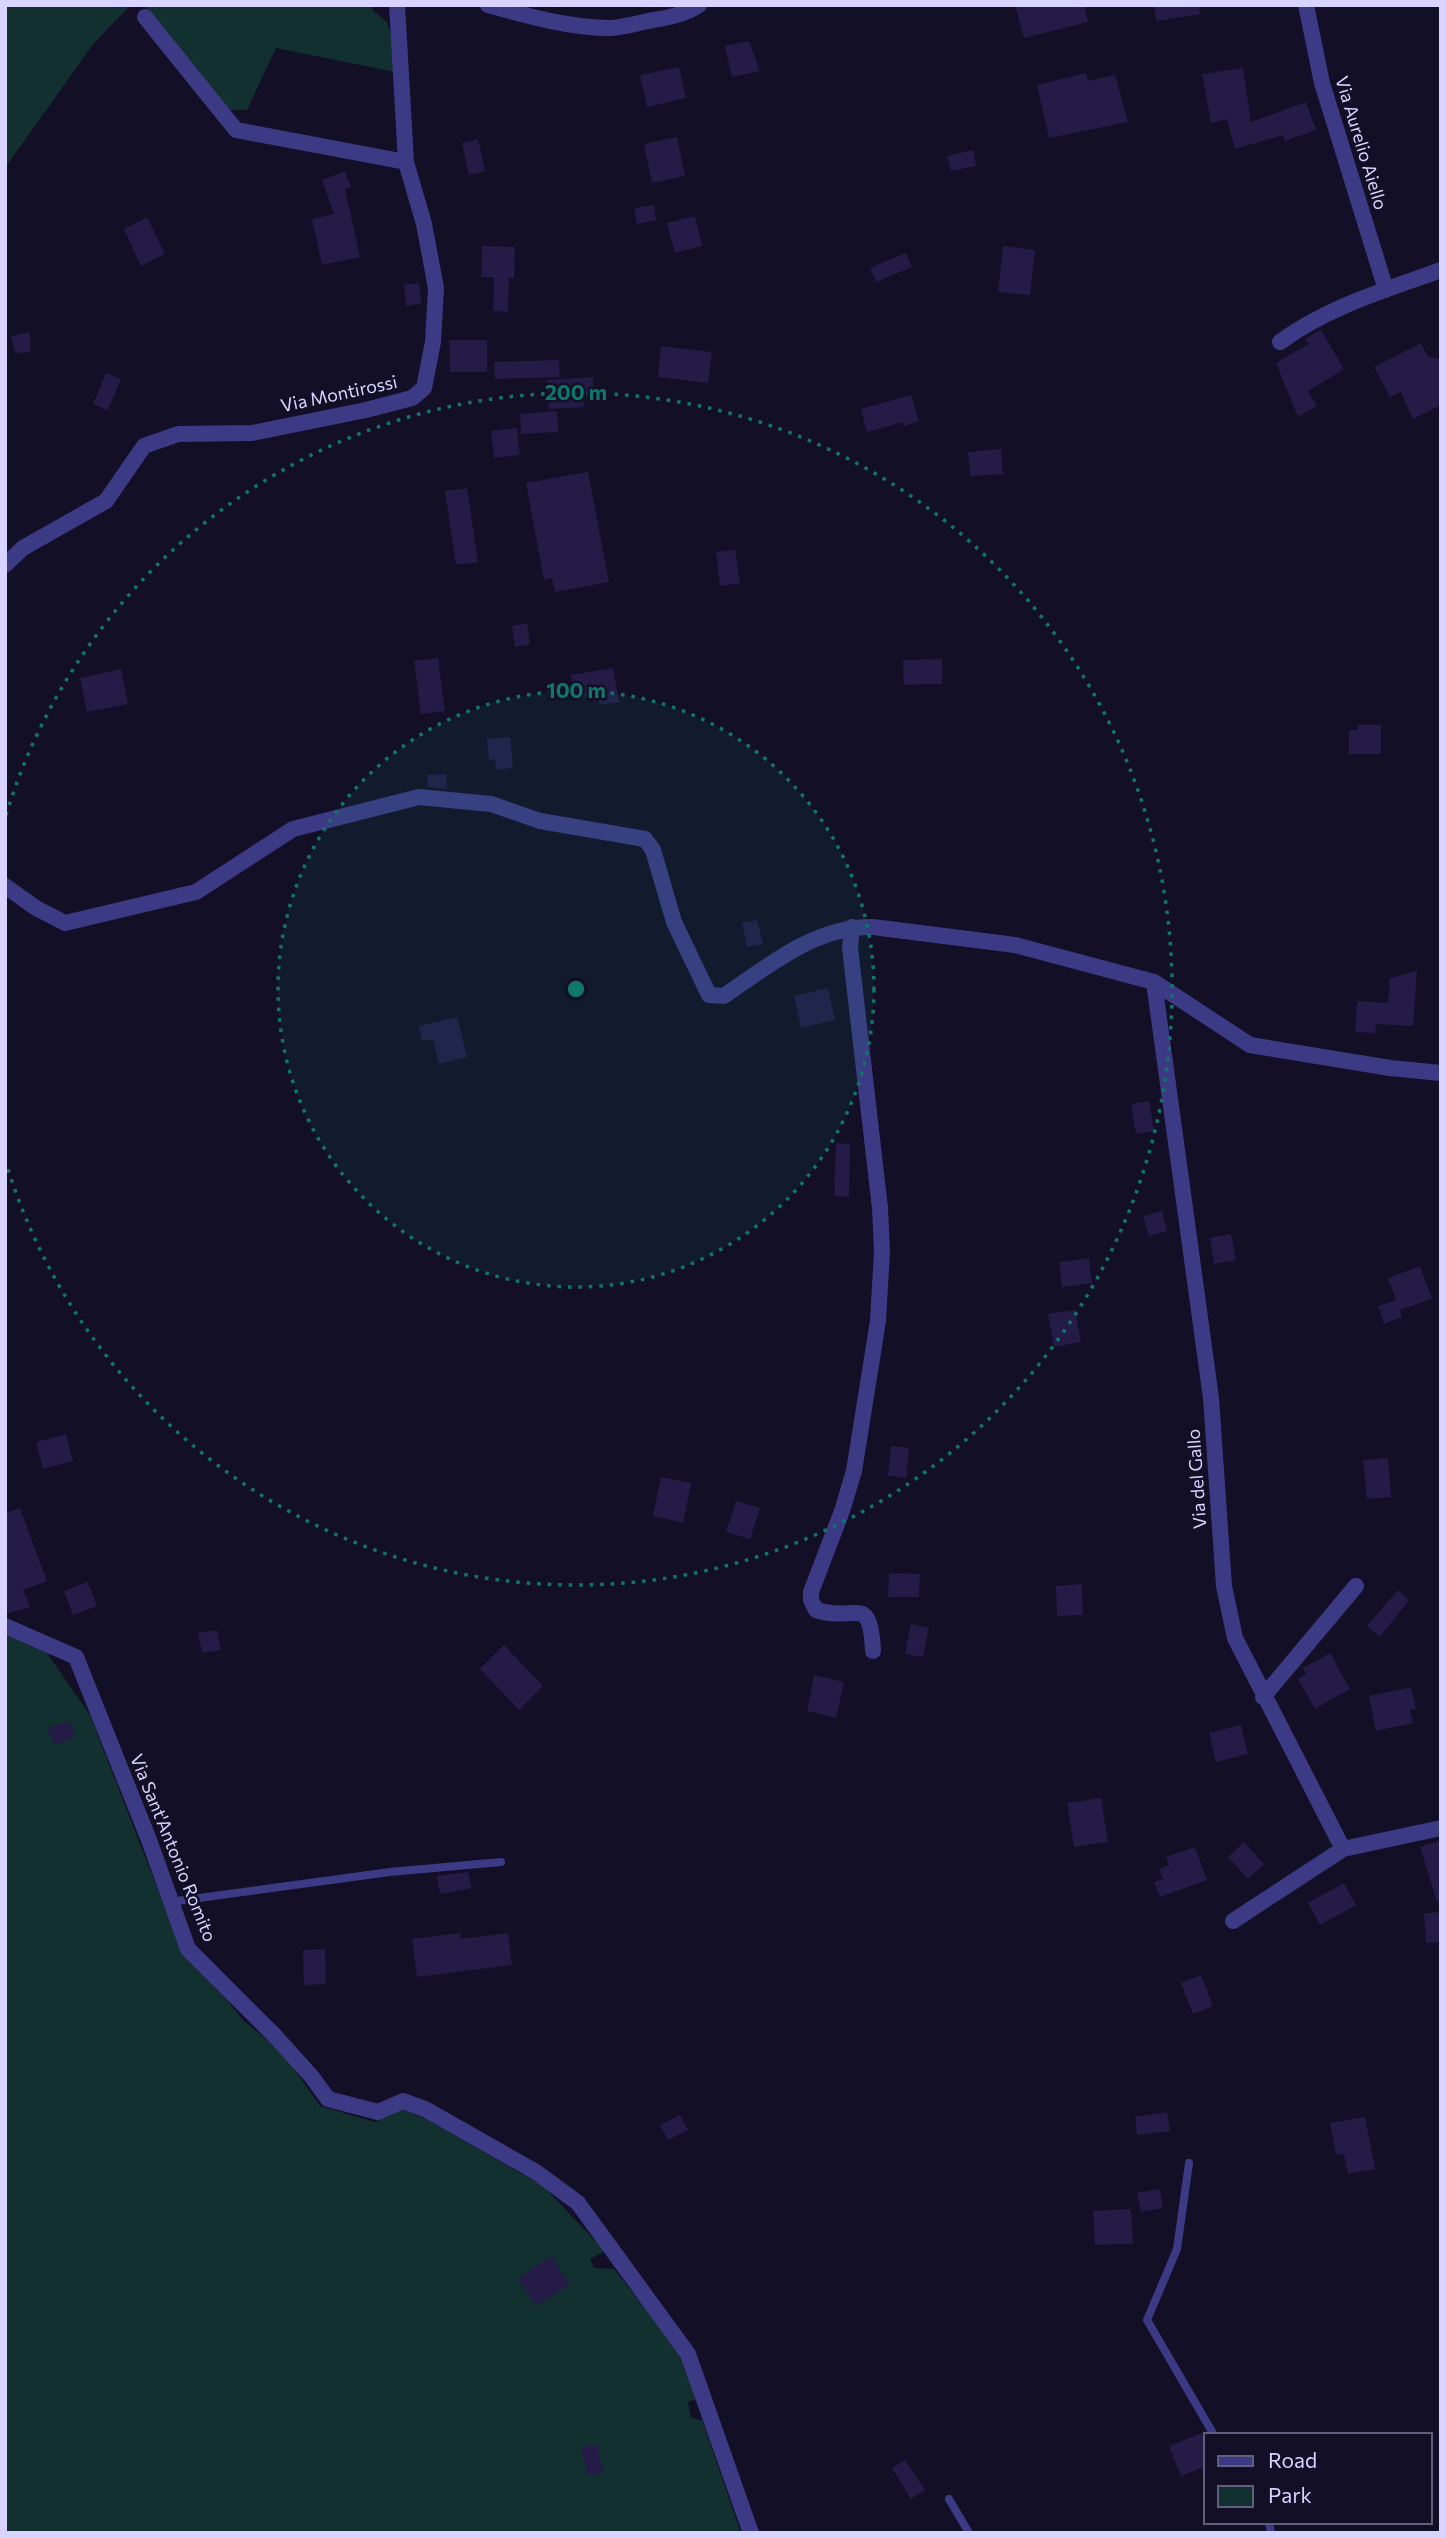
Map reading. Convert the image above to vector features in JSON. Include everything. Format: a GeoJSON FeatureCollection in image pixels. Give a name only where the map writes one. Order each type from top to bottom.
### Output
{"type":"FeatureCollection","features":[{"type":"Feature","properties":{"kind":"street","name":"Via Montirossi"},"geometry":{"type":"LineString","coordinates":[[5,565],[23,548],[106,501],[144,446],[178,435],[252,433],[366,410],[412,398],[424,388],[433,342],[436,288],[424,224],[406,162],[397,5]]}},
{"type":"Feature","properties":{"kind":"street"},"geometry":{"type":"LineString","coordinates":[[488,5],[579,26],[613,28],[667,18],[690,11],[699,5]]}},
{"type":"Feature","properties":{"kind":"street","name":"Via Aurelio Aiello"},"geometry":{"type":"LineString","coordinates":[[1306,5],[1322,83],[1386,290]]}},
{"type":"Feature","properties":{"kind":"street"},"geometry":{"type":"LineString","coordinates":[[145,17],[236,130],[406,162]]}},
{"type":"Feature","properties":{"kind":"street"},"geometry":{"type":"LineString","coordinates":[[1280,342],[1302,326],[1441,270]]}},
{"type":"Feature","properties":{"kind":"street"},"geometry":{"type":"LineString","coordinates":[[5,886],[36,908],[65,923],[196,892],[293,829],[419,797],[491,804],[540,821],[645,839],[653,850],[674,922],[709,995],[724,996],[766,967],[820,936],[852,927],[873,927],[1015,945],[1154,982],[1250,1045],[1390,1068],[1441,1073]]}},
{"type":"Feature","properties":{"kind":"street"},"geometry":{"type":"LineString","coordinates":[[852,927],[850,947],[880,1209],[882,1251],[878,1321],[854,1471],[811,1592],[811,1600],[816,1609],[826,1613],[867,1616],[872,1624],[873,1651]]}},
{"type":"Feature","properties":{"kind":"street","name":"Via del Gallo"},"geometry":{"type":"LineString","coordinates":[[1154,982],[1211,1398],[1224,1586],[1235,1638],[1343,1849]]}},
{"type":"Feature","properties":{"kind":"street"},"geometry":{"type":"LineString","coordinates":[[1263,1697],[1356,1586]]}},
{"type":"Feature","properties":{"kind":"street","name":"Via Sant'Antonio Romito"},"geometry":{"type":"LineString","coordinates":[[5,1626],[76,1657],[149,1840],[188,1949],[276,2037],[328,2099],[377,2112],[403,2101],[425,2109],[537,2172],[578,2203],[688,2354],[751,2533]]}},
{"type":"Feature","properties":{"kind":"street"},"geometry":{"type":"LineString","coordinates":[[1233,1921],[1343,1849],[1441,1828]]}},
{"type":"Feature","properties":{"kind":"lane"},"geometry":{"type":"LineString","coordinates":[[170,1902],[390,1872],[501,1862]]}},
{"type":"Feature","properties":{"kind":"lane"},"geometry":{"type":"LineString","coordinates":[[1189,2163],[1177,2249],[1147,2320],[1213,2433]]}},
{"type":"Feature","properties":{"kind":"lane"},"geometry":{"type":"LineString","coordinates":[[949,2499],[969,2533]]}},
{"type":"Feature","properties":{"kind":"green space"},"geometry":{"type":"Polygon","coordinates":[[[5,5],[131,5],[94,43],[5,168],[5,5]]]}},
{"type":"Feature","properties":{"kind":"green space"},"geometry":{"type":"Polygon","coordinates":[[[144,5],[372,5],[373,11],[387,22],[396,48],[395,72],[276,48],[247,110],[229,110],[144,5]]]}},
{"type":"Feature","properties":{"kind":"green space"},"geometry":{"type":"Polygon","coordinates":[[[5,1635],[47,1653],[90,1715],[182,1952],[218,1988],[243,2020],[283,2053],[320,2106],[375,2122],[398,2111],[407,2110],[428,2120],[543,2186],[605,2251],[590,2259],[594,2268],[614,2269],[683,2356],[696,2399],[688,2402],[691,2418],[702,2420],[741,2533],[5,2533],[5,1635]]]}},
{"type":"Feature","properties":{"kind":"building"},"geometry":{"type":"Polygon","coordinates":[[[1015,5],[1084,5],[1088,22],[1024,38],[1015,5]]]}},
{"type":"Feature","properties":{"kind":"building"},"geometry":{"type":"Polygon","coordinates":[[[1154,5],[1199,5],[1200,14],[1156,21],[1154,5]]]}},
{"type":"Feature","properties":{"kind":"building"},"geometry":{"type":"Polygon","coordinates":[[[749,41],[760,71],[732,77],[725,46],[749,41]]]}},
{"type":"Feature","properties":{"kind":"building"},"geometry":{"type":"Polygon","coordinates":[[[679,67],[686,98],[647,107],[640,75],[679,67]]]}},
{"type":"Feature","properties":{"kind":"building"},"geometry":{"type":"Polygon","coordinates":[[[1243,68],[1251,122],[1306,102],[1316,130],[1285,141],[1283,135],[1235,149],[1227,119],[1211,123],[1202,74],[1243,68]]]}},
{"type":"Feature","properties":{"kind":"building"},"geometry":{"type":"Polygon","coordinates":[[[1086,73],[1088,81],[1115,75],[1128,122],[1049,138],[1037,85],[1086,73]]]}},
{"type":"Feature","properties":{"kind":"building"},"geometry":{"type":"Polygon","coordinates":[[[677,137],[685,176],[652,183],[644,144],[677,137]]]}},
{"type":"Feature","properties":{"kind":"building"},"geometry":{"type":"Polygon","coordinates":[[[478,139],[485,171],[469,175],[462,143],[478,139]]]}},
{"type":"Feature","properties":{"kind":"building"},"geometry":{"type":"Polygon","coordinates":[[[973,150],[976,166],[951,171],[947,156],[973,150]]]}},
{"type":"Feature","properties":{"kind":"building"},"geometry":{"type":"Polygon","coordinates":[[[345,171],[351,187],[345,189],[360,257],[322,265],[312,219],[334,214],[322,180],[345,171]]]}},
{"type":"Feature","properties":{"kind":"building"},"geometry":{"type":"Polygon","coordinates":[[[654,205],[656,220],[637,224],[634,208],[654,205]]]}},
{"type":"Feature","properties":{"kind":"building"},"geometry":{"type":"Polygon","coordinates":[[[695,216],[702,246],[675,253],[667,223],[695,216]]]}},
{"type":"Feature","properties":{"kind":"building"},"geometry":{"type":"Polygon","coordinates":[[[147,217],[165,254],[141,266],[124,229],[147,217]]]}},
{"type":"Feature","properties":{"kind":"building"},"geometry":{"type":"Polygon","coordinates":[[[482,246],[515,247],[514,278],[509,278],[508,312],[493,311],[494,277],[481,277],[482,246]]]}},
{"type":"Feature","properties":{"kind":"building"},"geometry":{"type":"Polygon","coordinates":[[[1003,246],[1035,250],[1030,295],[998,292],[1003,246]]]}},
{"type":"Feature","properties":{"kind":"building"},"geometry":{"type":"Polygon","coordinates":[[[906,253],[912,267],[876,282],[870,268],[906,253]]]}},
{"type":"Feature","properties":{"kind":"building"},"geometry":{"type":"Polygon","coordinates":[[[419,283],[422,303],[406,306],[404,285],[419,283]]]}},
{"type":"Feature","properties":{"kind":"building"},"geometry":{"type":"Polygon","coordinates":[[[1321,330],[1344,369],[1308,391],[1317,406],[1298,417],[1276,363],[1308,344],[1305,339],[1321,330]]]}},
{"type":"Feature","properties":{"kind":"building"},"geometry":{"type":"Polygon","coordinates":[[[30,332],[30,352],[15,353],[11,336],[30,332]]]}},
{"type":"Feature","properties":{"kind":"building"},"geometry":{"type":"Polygon","coordinates":[[[449,340],[487,340],[487,372],[450,372],[449,340]]]}},
{"type":"Feature","properties":{"kind":"building"},"geometry":{"type":"Polygon","coordinates":[[[1421,343],[1428,357],[1441,359],[1441,405],[1413,419],[1401,392],[1390,397],[1374,367],[1421,343]]]}},
{"type":"Feature","properties":{"kind":"building"},"geometry":{"type":"Polygon","coordinates":[[[661,346],[712,352],[708,383],[658,377],[661,346]]]}},
{"type":"Feature","properties":{"kind":"building"},"geometry":{"type":"Polygon","coordinates":[[[559,360],[560,377],[495,379],[494,362],[559,360]]]}},
{"type":"Feature","properties":{"kind":"building"},"geometry":{"type":"Polygon","coordinates":[[[106,373],[121,379],[108,410],[93,404],[106,373]]]}},
{"type":"Feature","properties":{"kind":"building"},"geometry":{"type":"Polygon","coordinates":[[[593,377],[594,397],[583,397],[584,407],[549,409],[547,380],[593,377]]]}},
{"type":"Feature","properties":{"kind":"building"},"geometry":{"type":"Polygon","coordinates":[[[911,395],[919,421],[904,426],[903,422],[867,432],[861,409],[911,395]]]}},
{"type":"Feature","properties":{"kind":"building"},"geometry":{"type":"Polygon","coordinates":[[[557,411],[558,432],[521,434],[520,414],[557,411]]]}},
{"type":"Feature","properties":{"kind":"building"},"geometry":{"type":"Polygon","coordinates":[[[517,428],[520,455],[494,458],[491,431],[517,428]]]}},
{"type":"Feature","properties":{"kind":"building"},"geometry":{"type":"Polygon","coordinates":[[[1001,449],[1003,474],[970,476],[968,452],[1001,449]]]}},
{"type":"Feature","properties":{"kind":"building"},"geometry":{"type":"Polygon","coordinates":[[[588,472],[609,582],[555,592],[552,578],[544,580],[526,483],[588,472]]]}},
{"type":"Feature","properties":{"kind":"building"},"geometry":{"type":"Polygon","coordinates":[[[467,488],[478,562],[456,565],[445,491],[467,488]]]}},
{"type":"Feature","properties":{"kind":"building"},"geometry":{"type":"Polygon","coordinates":[[[735,550],[740,583],[720,586],[716,552],[735,550]]]}},
{"type":"Feature","properties":{"kind":"building"},"geometry":{"type":"Polygon","coordinates":[[[527,623],[530,644],[515,647],[512,626],[527,623]]]}},
{"type":"Feature","properties":{"kind":"building"},"geometry":{"type":"Polygon","coordinates":[[[438,658],[445,711],[421,714],[414,661],[438,658]]]}},
{"type":"Feature","properties":{"kind":"building"},"geometry":{"type":"Polygon","coordinates":[[[942,659],[942,684],[904,685],[903,660],[942,659]]]}},
{"type":"Feature","properties":{"kind":"building"},"geometry":{"type":"Polygon","coordinates":[[[613,668],[619,702],[600,705],[598,695],[574,698],[571,675],[613,668]]]}},
{"type":"Feature","properties":{"kind":"building"},"geometry":{"type":"Polygon","coordinates":[[[121,669],[128,704],[87,712],[80,678],[121,669]]]}},
{"type":"Feature","properties":{"kind":"building"},"geometry":{"type":"Polygon","coordinates":[[[1358,725],[1381,725],[1381,754],[1349,754],[1349,730],[1358,730],[1358,725]]]}},
{"type":"Feature","properties":{"kind":"building"},"geometry":{"type":"Polygon","coordinates":[[[510,737],[513,768],[496,770],[495,759],[489,760],[487,739],[510,737]]]}},
{"type":"Feature","properties":{"kind":"building"},"geometry":{"type":"Polygon","coordinates":[[[446,774],[447,789],[428,787],[427,775],[446,774]]]}},
{"type":"Feature","properties":{"kind":"building"},"geometry":{"type":"Polygon","coordinates":[[[757,920],[763,944],[747,947],[742,923],[757,920]]]}},
{"type":"Feature","properties":{"kind":"building"},"geometry":{"type":"Polygon","coordinates":[[[1417,971],[1413,1026],[1376,1024],[1375,1033],[1355,1032],[1357,1001],[1388,1003],[1390,978],[1417,971]]]}},
{"type":"Feature","properties":{"kind":"building"},"geometry":{"type":"Polygon","coordinates":[[[828,988],[835,1020],[801,1028],[794,996],[828,988]]]}},
{"type":"Feature","properties":{"kind":"building"},"geometry":{"type":"Polygon","coordinates":[[[457,1017],[467,1057],[439,1064],[433,1039],[422,1041],[419,1026],[457,1017]]]}},
{"type":"Feature","properties":{"kind":"building"},"geometry":{"type":"Polygon","coordinates":[[[1149,1101],[1154,1131],[1136,1134],[1131,1104],[1149,1101]]]}},
{"type":"Feature","properties":{"kind":"building"},"geometry":{"type":"Polygon","coordinates":[[[836,1143],[850,1144],[849,1197],[834,1196],[836,1143]]]}},
{"type":"Feature","properties":{"kind":"building"},"geometry":{"type":"Polygon","coordinates":[[[1162,1211],[1167,1231],[1149,1236],[1143,1216],[1162,1211]]]}},
{"type":"Feature","properties":{"kind":"building"},"geometry":{"type":"Polygon","coordinates":[[[1231,1234],[1236,1260],[1214,1264],[1210,1238],[1231,1234]]]}},
{"type":"Feature","properties":{"kind":"building"},"geometry":{"type":"Polygon","coordinates":[[[1089,1258],[1092,1283],[1062,1287],[1059,1262],[1089,1258]]]}},
{"type":"Feature","properties":{"kind":"building"},"geometry":{"type":"Polygon","coordinates":[[[1420,1266],[1432,1299],[1400,1310],[1402,1317],[1384,1324],[1378,1306],[1396,1300],[1388,1278],[1420,1266]]]}},
{"type":"Feature","properties":{"kind":"building"},"geometry":{"type":"Polygon","coordinates":[[[1075,1310],[1081,1342],[1054,1347],[1048,1314],[1075,1310]]]}},
{"type":"Feature","properties":{"kind":"building"},"geometry":{"type":"Polygon","coordinates":[[[66,1434],[73,1461],[43,1469],[36,1442],[66,1434]]]}},
{"type":"Feature","properties":{"kind":"building"},"geometry":{"type":"Polygon","coordinates":[[[891,1446],[909,1448],[906,1478],[888,1476],[891,1446]]]}},
{"type":"Feature","properties":{"kind":"building"},"geometry":{"type":"Polygon","coordinates":[[[1388,1458],[1391,1497],[1367,1499],[1363,1460],[1388,1458]]]}},
{"type":"Feature","properties":{"kind":"building"},"geometry":{"type":"Polygon","coordinates":[[[661,1477],[691,1483],[683,1523],[653,1516],[661,1477]]]}},
{"type":"Feature","properties":{"kind":"building"},"geometry":{"type":"Polygon","coordinates":[[[736,1501],[760,1508],[750,1539],[726,1532],[736,1501]]]}},
{"type":"Feature","properties":{"kind":"building"},"geometry":{"type":"Polygon","coordinates":[[[20,1508],[47,1581],[23,1590],[30,1607],[5,1614],[5,1513],[20,1508]]]}},
{"type":"Feature","properties":{"kind":"building"},"geometry":{"type":"Polygon","coordinates":[[[889,1573],[920,1574],[919,1597],[888,1597],[889,1573]]]}},
{"type":"Feature","properties":{"kind":"building"},"geometry":{"type":"Polygon","coordinates":[[[88,1582],[97,1606],[73,1615],[64,1591],[88,1582]]]}},
{"type":"Feature","properties":{"kind":"building"},"geometry":{"type":"Polygon","coordinates":[[[1082,1584],[1083,1615],[1057,1616],[1056,1586],[1082,1584]]]}},
{"type":"Feature","properties":{"kind":"building"},"geometry":{"type":"Polygon","coordinates":[[[1398,1590],[1409,1600],[1380,1637],[1367,1626],[1398,1590]]]}},
{"type":"Feature","properties":{"kind":"building"},"geometry":{"type":"Polygon","coordinates":[[[911,1624],[929,1628],[923,1657],[905,1654],[911,1624]]]}},
{"type":"Feature","properties":{"kind":"building"},"geometry":{"type":"Polygon","coordinates":[[[217,1630],[221,1650],[202,1653],[198,1633],[217,1630]]]}},
{"type":"Feature","properties":{"kind":"building"},"geometry":{"type":"Polygon","coordinates":[[[504,1645],[543,1686],[519,1710],[480,1669],[504,1645]]]}},
{"type":"Feature","properties":{"kind":"building"},"geometry":{"type":"Polygon","coordinates":[[[1330,1653],[1350,1689],[1315,1709],[1298,1679],[1306,1674],[1303,1668],[1330,1653]]]}},
{"type":"Feature","properties":{"kind":"building"},"geometry":{"type":"Polygon","coordinates":[[[814,1675],[844,1682],[836,1718],[807,1711],[814,1675]]]}},
{"type":"Feature","properties":{"kind":"building"},"geometry":{"type":"Polygon","coordinates":[[[1411,1687],[1416,1709],[1410,1710],[1413,1723],[1376,1731],[1369,1696],[1411,1687]]]}},
{"type":"Feature","properties":{"kind":"building"},"geometry":{"type":"Polygon","coordinates":[[[70,1721],[75,1738],[54,1745],[48,1728],[70,1721]]]}},
{"type":"Feature","properties":{"kind":"building"},"geometry":{"type":"Polygon","coordinates":[[[1241,1725],[1248,1754],[1216,1762],[1209,1733],[1241,1725]]]}},
{"type":"Feature","properties":{"kind":"building"},"geometry":{"type":"Polygon","coordinates":[[[1101,1798],[1108,1842],[1074,1847],[1067,1803],[1101,1798]]]}},
{"type":"Feature","properties":{"kind":"building"},"geometry":{"type":"Polygon","coordinates":[[[1441,1840],[1441,1901],[1437,1902],[1420,1847],[1441,1840]]]}},
{"type":"Feature","properties":{"kind":"building"},"geometry":{"type":"Polygon","coordinates":[[[1244,1842],[1264,1864],[1248,1879],[1228,1857],[1244,1842]]]}},
{"type":"Feature","properties":{"kind":"building"},"geometry":{"type":"Polygon","coordinates":[[[1195,1847],[1207,1880],[1160,1897],[1154,1882],[1163,1879],[1159,1869],[1169,1865],[1166,1857],[1195,1847]]]}},
{"type":"Feature","properties":{"kind":"building"},"geometry":{"type":"Polygon","coordinates":[[[468,1872],[472,1888],[440,1894],[437,1876],[468,1872]]]}},
{"type":"Feature","properties":{"kind":"building"},"geometry":{"type":"Polygon","coordinates":[[[1344,1883],[1356,1905],[1320,1925],[1308,1903],[1344,1883]]]}},
{"type":"Feature","properties":{"kind":"building"},"geometry":{"type":"Polygon","coordinates":[[[1441,1912],[1441,1942],[1426,1943],[1424,1913],[1441,1912]]]}},
{"type":"Feature","properties":{"kind":"building"},"geometry":{"type":"Polygon","coordinates":[[[460,1933],[461,1939],[508,1933],[512,1965],[417,1977],[412,1939],[460,1933]]]}},
{"type":"Feature","properties":{"kind":"building"},"geometry":{"type":"Polygon","coordinates":[[[325,1949],[326,1984],[304,1985],[303,1950],[325,1949]]]}},
{"type":"Feature","properties":{"kind":"building"},"geometry":{"type":"Polygon","coordinates":[[[1201,1975],[1213,2006],[1193,2014],[1181,1983],[1201,1975]]]}},
{"type":"Feature","properties":{"kind":"building"},"geometry":{"type":"Polygon","coordinates":[[[1167,2112],[1170,2131],[1137,2135],[1135,2117],[1167,2112]]]}},
{"type":"Feature","properties":{"kind":"building"},"geometry":{"type":"Polygon","coordinates":[[[680,2115],[688,2130],[668,2140],[660,2125],[680,2115]]]}},
{"type":"Feature","properties":{"kind":"building"},"geometry":{"type":"Polygon","coordinates":[[[1365,2117],[1375,2169],[1348,2174],[1344,2154],[1336,2155],[1330,2123],[1365,2117]]]}},
{"type":"Feature","properties":{"kind":"building"},"geometry":{"type":"Polygon","coordinates":[[[1160,2189],[1163,2208],[1141,2212],[1137,2193],[1160,2189]]]}},
{"type":"Feature","properties":{"kind":"building"},"geometry":{"type":"Polygon","coordinates":[[[1131,2209],[1133,2244],[1095,2245],[1093,2211],[1131,2209]]]}},
{"type":"Feature","properties":{"kind":"building"},"geometry":{"type":"Polygon","coordinates":[[[552,2256],[570,2284],[536,2306],[518,2278],[552,2256]]]}},
{"type":"Feature","properties":{"kind":"building"},"geometry":{"type":"Polygon","coordinates":[[[1202,2433],[1204,2467],[1181,2476],[1169,2446],[1202,2433]]]}},
{"type":"Feature","properties":{"kind":"building"},"geometry":{"type":"Polygon","coordinates":[[[597,2444],[604,2472],[588,2476],[581,2448],[597,2444]]]}},
{"type":"Feature","properties":{"kind":"building"},"geometry":{"type":"Polygon","coordinates":[[[905,2460],[925,2490],[911,2499],[892,2468],[905,2460]]]}}]}
